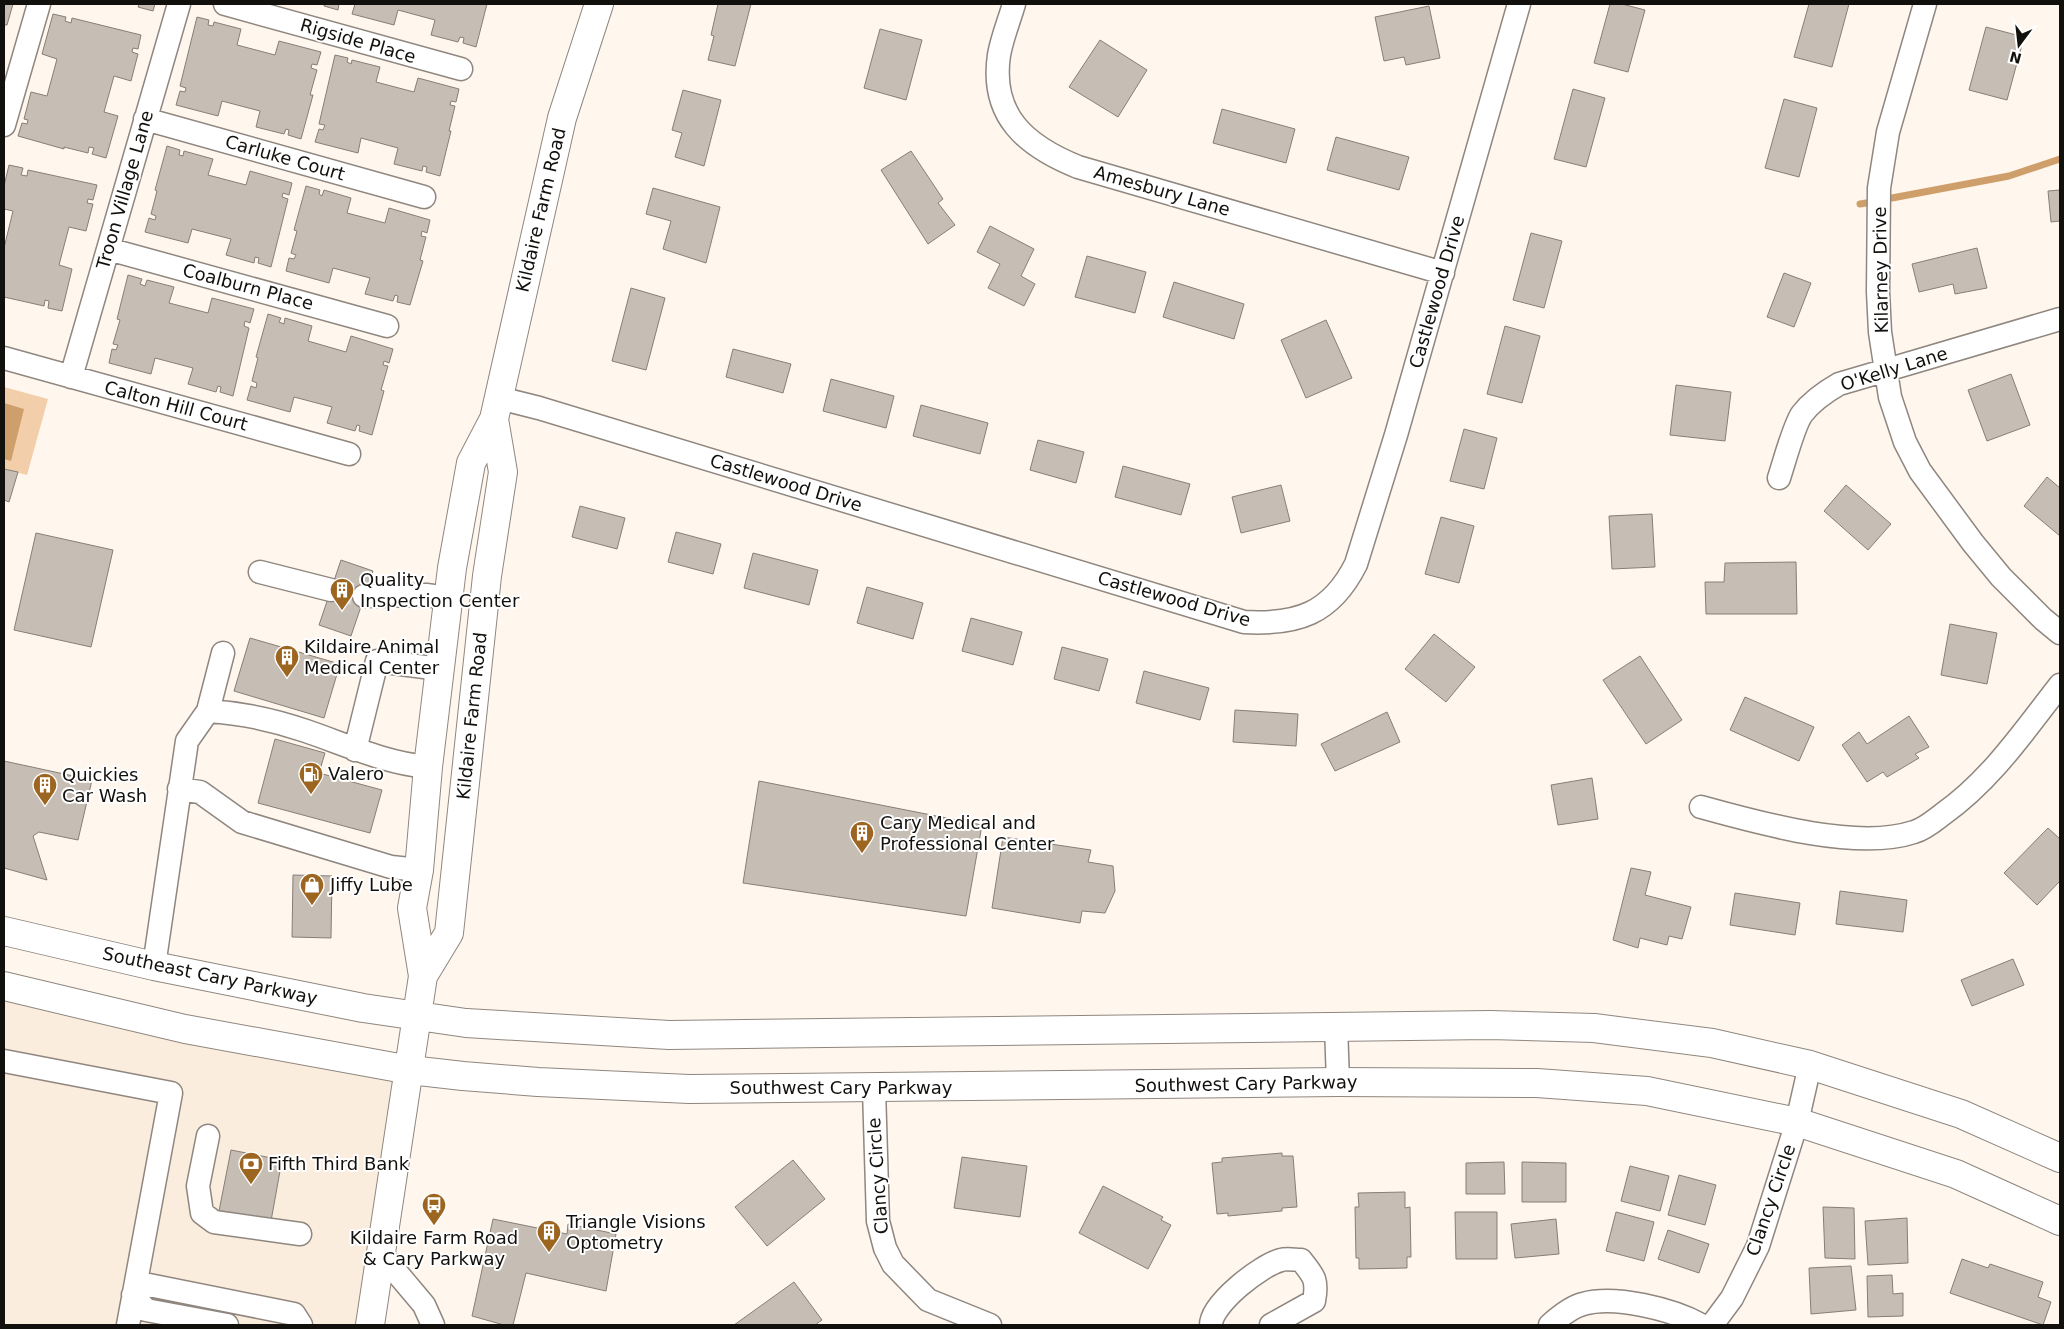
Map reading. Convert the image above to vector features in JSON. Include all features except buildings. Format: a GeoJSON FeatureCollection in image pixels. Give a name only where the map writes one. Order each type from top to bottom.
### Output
{"type":"FeatureCollection","features":[{"type":"Feature","properties":{"kind":"main road","name":"Kildaire Farm Road"},"geometry":{"type":"LineString","coordinates":[[370,1325],[410,1070],[422,976],[412,908],[419,870],[428,767],[448,598],[471,463],[497,408],[562,118],[599,4]]}},
{"type":"Feature","properties":{"kind":"main road","name":"Kildaire Farm Road"},"geometry":{"type":"LineString","coordinates":[[422,976],[449,933],[486,586],[503,472],[497,408]]}},
{"type":"Feature","properties":{"kind":"main road","name":"Southeast Cary Parkway"},"geometry":{"type":"LineString","coordinates":[[4,932],[154,966],[416,1017]]}},
{"type":"Feature","properties":{"kind":"main road"},"geometry":{"type":"LineString","coordinates":[[4,986],[185,1029],[410,1070]]}},
{"type":"Feature","properties":{"kind":"main road"},"geometry":{"type":"LineString","coordinates":[[416,1017],[466,1023],[669,1035],[1336,1026],[1534,1025],[1594,1028],[1712,1043],[1810,1065],[1961,1114],[2060,1158]]}},
{"type":"Feature","properties":{"kind":"main road","name":"Southwest Cary Parkway"},"geometry":{"type":"LineString","coordinates":[[410,1070],[538,1082],[689,1090],[1338,1082],[1537,1083],[1646,1091],[1797,1122],[1956,1174],[2060,1221]]}},
{"type":"Feature","properties":{"kind":"street"},"geometry":{"type":"LineString","coordinates":[[4,125],[39,4]]}},
{"type":"Feature","properties":{"kind":"street","name":"Troon Village Lane"},"geometry":{"type":"LineString","coordinates":[[71,377],[179,4]]}},
{"type":"Feature","properties":{"kind":"street","name":"Rigside Place"},"geometry":{"type":"LineString","coordinates":[[226,4],[462,69]]}},
{"type":"Feature","properties":{"kind":"street","name":"Amesbury Lane"},"geometry":{"type":"LineString","coordinates":[[1014,4],[999,56],[1000,95],[1016,129],[1035,146],[1058,159],[1078,166],[1442,273]]}},
{"type":"Feature","properties":{"kind":"street","name":"Castlewood Drive"},"geometry":{"type":"LineString","coordinates":[[497,408],[539,408],[1244,622],[1269,624],[1312,614],[1326,604],[1348,579],[1356,564],[1396,435],[1519,4]]}},
{"type":"Feature","properties":{"kind":"street","name":"Kilarney Drive"},"geometry":{"type":"LineString","coordinates":[[1925,4],[1888,132],[1879,188],[1878,292],[1880,332],[1888,370],[1890,397],[1905,442],[1920,471],[1973,543],[2001,577],[2043,619],[2060,633]]}},
{"type":"Feature","properties":{"kind":"street","name":"Carluke Court"},"geometry":{"type":"LineString","coordinates":[[146,119],[424,197]]}},
{"type":"Feature","properties":{"kind":"street","name":"Coalburn Place"},"geometry":{"type":"LineString","coordinates":[[108,249],[387,326]]}},
{"type":"Feature","properties":{"kind":"street","name":"O'Kelly Lane"},"geometry":{"type":"LineString","coordinates":[[1779,478],[1801,415],[1817,398],[1839,384],[2060,319]]}},
{"type":"Feature","properties":{"kind":"street","name":"Calton Hill Court"},"geometry":{"type":"LineString","coordinates":[[4,358],[349,454]]}},
{"type":"Feature","properties":{"kind":"street"},"geometry":{"type":"LineString","coordinates":[[260,572],[331,590]]}},
{"type":"Feature","properties":{"kind":"street"},"geometry":{"type":"LineString","coordinates":[[364,596],[426,595],[448,598]]}},
{"type":"Feature","properties":{"kind":"street"},"geometry":{"type":"LineString","coordinates":[[154,966],[160,936],[187,741],[208,711],[223,653]]}},
{"type":"Feature","properties":{"kind":"street"},"geometry":{"type":"LineString","coordinates":[[355,750],[377,661],[440,669]]}},
{"type":"Feature","properties":{"kind":"street"},"geometry":{"type":"LineString","coordinates":[[1701,807],[1759,823],[1822,834],[1863,838],[1888,837],[1915,832],[1965,799],[1998,764],[2060,685]]}},
{"type":"Feature","properties":{"kind":"street"},"geometry":{"type":"LineString","coordinates":[[208,711],[248,715],[305,731],[355,750],[403,765],[428,767]]}},
{"type":"Feature","properties":{"kind":"street"},"geometry":{"type":"LineString","coordinates":[[179,789],[200,792],[242,822],[391,867],[419,870]]}},
{"type":"Feature","properties":{"kind":"street"},"geometry":{"type":"LineString","coordinates":[[1336,1026],[1338,1082]]}},
{"type":"Feature","properties":{"kind":"street"},"geometry":{"type":"LineString","coordinates":[[4,1061],[171,1094],[128,1325]]}},
{"type":"Feature","properties":{"kind":"street","name":"Clancy Circle"},"geometry":{"type":"LineString","coordinates":[[1712,1325],[1732,1298],[1758,1246],[1797,1122],[1810,1065]]}},
{"type":"Feature","properties":{"kind":"street","name":"Clancy Circle"},"geometry":{"type":"LineString","coordinates":[[874,1089],[878,1221],[885,1248],[893,1264],[928,1300],[990,1325]]}},
{"type":"Feature","properties":{"kind":"street"},"geometry":{"type":"LineString","coordinates":[[208,1136],[198,1186],[202,1213],[214,1222],[300,1234]]}},
{"type":"Feature","properties":{"kind":"street"},"geometry":{"type":"LineString","coordinates":[[381,1254],[424,1305],[433,1325]]}},
{"type":"Feature","properties":{"kind":"street"},"geometry":{"type":"LineString","coordinates":[[1211,1325],[1211,1318],[1215,1311],[1248,1278],[1282,1260],[1301,1260],[1313,1274],[1316,1285],[1314,1301],[1271,1325]]}},
{"type":"Feature","properties":{"kind":"street"},"geometry":{"type":"LineString","coordinates":[[133,1295],[149,1285],[294,1314],[301,1325]]}},
{"type":"Feature","properties":{"kind":"street"},"geometry":{"type":"LineString","coordinates":[[133,1295],[146,1310],[227,1325]]}},
{"type":"Feature","properties":{"kind":"street"},"geometry":{"type":"LineString","coordinates":[[1550,1325],[1560,1316],[1582,1304],[1605,1301],[1634,1304],[1667,1311],[1700,1325]]}},
{"type":"Feature","properties":{"kind":"shaded area"},"geometry":{"type":"Polygon","coordinates":[[[4,387],[48,399],[27,475],[4,469],[4,387]]]}},
{"type":"Feature","properties":{"kind":"shaded area"},"geometry":{"type":"Polygon","coordinates":[[[4,403],[24,409],[11,461],[4,459],[4,403]]]}},
{"type":"Feature","properties":{"kind":"shaded area"},"geometry":{"type":"Polygon","coordinates":[[[4,986],[410,1070],[370,1325],[4,1325],[4,986]]]}},
{"type":"Feature","properties":{"kind":"waterway"},"geometry":{"type":"LineString","coordinates":[[1892,198],[2009,176],[2060,159]]}},
{"type":"Feature","properties":{"kind":"waterway"},"geometry":{"type":"LineString","coordinates":[[1860,204],[1866,203]]}},
{"type":"Feature","properties":{"kind":"tunnel"},"geometry":{"type":"LineString","coordinates":[[331,590],[364,596]]}},
{"type":"Feature","properties":{"kind":"place","name":"Quality Inspection Center"},"geometry":{"type":"Point","coordinates":[342,611]}},
{"type":"Feature","properties":{"kind":"place","name":"Kildaire Animal Medical Center"},"geometry":{"type":"Point","coordinates":[287,678]}},
{"type":"Feature","properties":{"kind":"place","name":"Valero"},"geometry":{"type":"Point","coordinates":[311,795]}},
{"type":"Feature","properties":{"kind":"place","name":"Quickies Car Wash"},"geometry":{"type":"Point","coordinates":[45,806]}},
{"type":"Feature","properties":{"kind":"place","name":"Cary Medical and Professional Center"},"geometry":{"type":"Point","coordinates":[862,854]}},
{"type":"Feature","properties":{"kind":"place","name":"Jiffy Lube"},"geometry":{"type":"Point","coordinates":[312,906]}},
{"type":"Feature","properties":{"kind":"place","name":"Fifth Third Bank"},"geometry":{"type":"Point","coordinates":[251,1185]}},
{"type":"Feature","properties":{"kind":"place","name":"Kildaire Farm Road & Cary Parkway"},"geometry":{"type":"Point","coordinates":[434,1226]}},
{"type":"Feature","properties":{"kind":"place","name":"Triangle Visions Optometry"},"geometry":{"type":"Point","coordinates":[549,1253]}}]}
